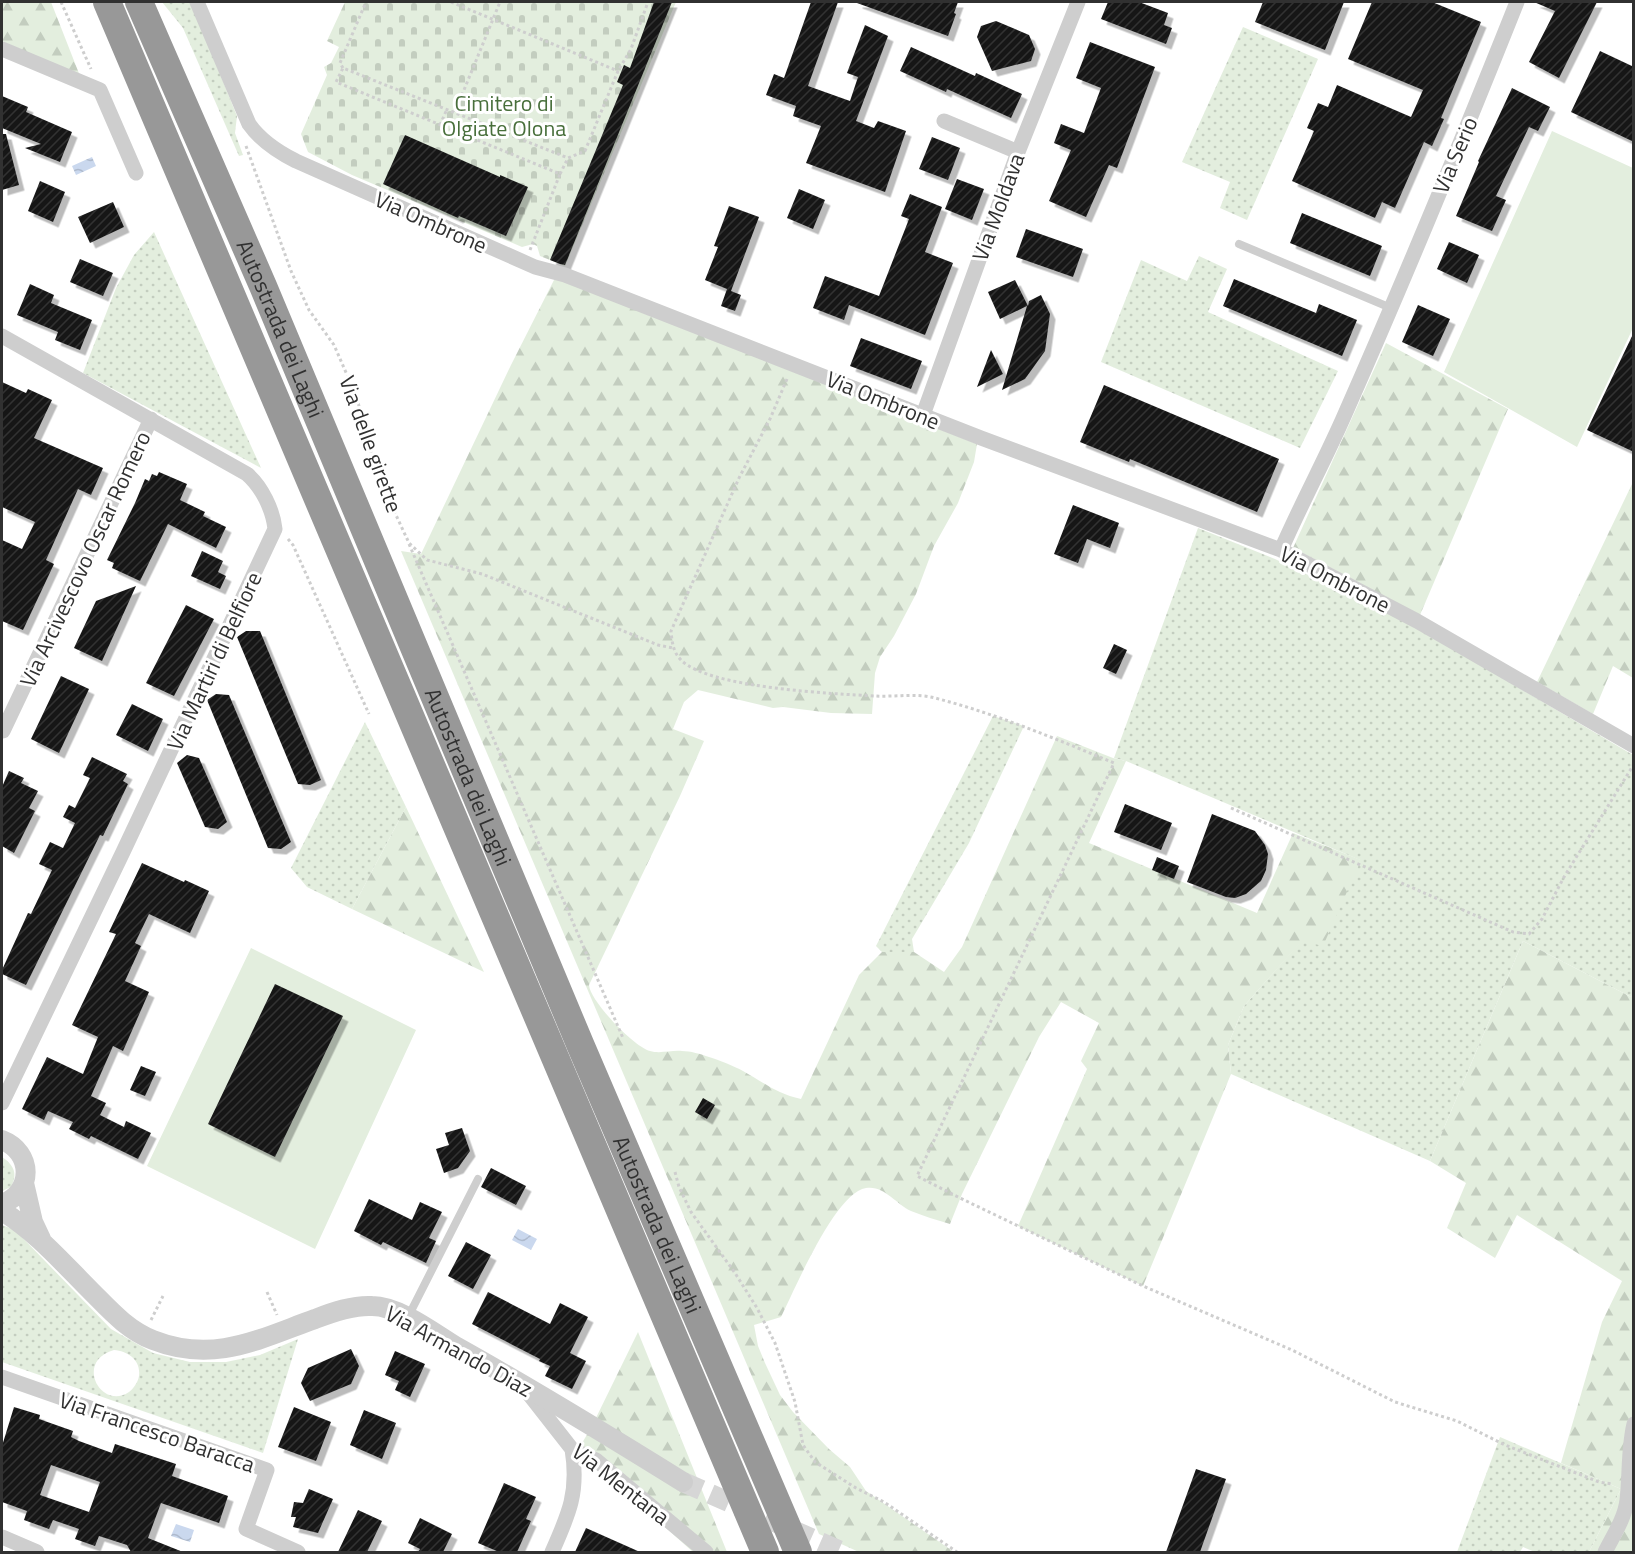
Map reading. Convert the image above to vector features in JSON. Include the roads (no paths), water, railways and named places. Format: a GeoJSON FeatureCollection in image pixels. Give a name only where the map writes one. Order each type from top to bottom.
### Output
{"type":"FeatureCollection","features":[{"type":"Feature","properties":{"kind":"highway","name":"Autostrada dei Laghi"},"geometry":{"type":"LineString","coordinates":[[107,2],[247,327],[582,1128],[765,1552]]}},
{"type":"Feature","properties":{"kind":"highway","name":"Autostrada dei Laghi"},"geometry":{"type":"LineString","coordinates":[[139,2],[263,286],[580,1044],[798,1552]]}},
{"type":"Feature","properties":{"kind":"street","name":"Via Ombrone"},"geometry":{"type":"LineString","coordinates":[[197,2],[243,114],[254,132],[271,147],[296,161],[545,271],[565,275],[923,416],[1281,550],[1417,621],[1634,746]]}},
{"type":"Feature","properties":{"kind":"street","name":"Via Moldava"},"geometry":{"type":"LineString","coordinates":[[923,416],[1018,152],[1078,2]]}},
{"type":"Feature","properties":{"kind":"street","name":"Via Serio"},"geometry":{"type":"LineString","coordinates":[[1281,550],[1344,417],[1391,308],[1517,2]]}},
{"type":"Feature","properties":{"kind":"street"},"geometry":{"type":"LineString","coordinates":[[2,49],[100,90],[136,173]]}},
{"type":"Feature","properties":{"kind":"street"},"geometry":{"type":"LineString","coordinates":[[944,121],[1018,152]]}},
{"type":"Feature","properties":{"kind":"street"},"geometry":{"type":"LineString","coordinates":[[2,336],[151,419]]}},
{"type":"Feature","properties":{"kind":"street","name":"Via Martiri di Belfiore"},"geometry":{"type":"LineString","coordinates":[[2,1103],[275,529],[274,519],[267,504],[257,485],[247,474],[151,419]]}},
{"type":"Feature","properties":{"kind":"street","name":"Via Arcivescovo Oscar Romero"},"geometry":{"type":"LineString","coordinates":[[3,731],[151,419]]}},
{"type":"Feature","properties":{"kind":"street","name":"Via Armando Diaz"},"geometry":{"type":"LineString","coordinates":[[2,1140],[12,1145],[23,1159],[26,1171],[24,1183],[33,1221],[42,1241]]}},
{"type":"Feature","properties":{"kind":"street"},"geometry":{"type":"LineString","coordinates":[[2,1204],[14,1197],[24,1183]]}},
{"type":"Feature","properties":{"kind":"street","name":"Via Armando Diaz"},"geometry":{"type":"LineString","coordinates":[[2,1211],[42,1241],[126,1325],[153,1340],[175,1347],[210,1350],[239,1347],[324,1315],[360,1306],[382,1307],[408,1318],[519,1382],[683,1482]]}},
{"type":"Feature","properties":{"kind":"street","name":"Via Francesco Baracca"},"geometry":{"type":"LineString","coordinates":[[2,1377],[267,1470],[246,1529],[298,1552]]}},
{"type":"Feature","properties":{"kind":"street","name":"Via Mentana"},"geometry":{"type":"LineString","coordinates":[[519,1382],[573,1449],[596,1460],[706,1552]]}},
{"type":"Feature","properties":{"kind":"street"},"geometry":{"type":"LineString","coordinates":[[1605,1552],[1618,1527],[1627,1502],[1629,1444],[1634,1424]]}},
{"type":"Feature","properties":{"kind":"street"},"geometry":{"type":"LineString","coordinates":[[552,1552],[572,1503],[575,1465],[573,1449]]}},
{"type":"Feature","properties":{"kind":"street"},"geometry":{"type":"LineString","coordinates":[[2,1538],[37,1552]]}},
{"type":"Feature","properties":{"kind":"lane"},"geometry":{"type":"LineString","coordinates":[[1239,244],[1391,308]]}},
{"type":"Feature","properties":{"kind":"lane"},"geometry":{"type":"LineString","coordinates":[[408,1318],[478,1179]]}},
{"type":"Feature","properties":{"kind":"water"},"geometry":{"type":"Polygon","coordinates":[[[92,157],[96,166],[76,175],[72,166],[92,157]]]}},
{"type":"Feature","properties":{"kind":"water"},"geometry":{"type":"Polygon","coordinates":[[[518,1229],[537,1239],[531,1250],[512,1240],[518,1229]]]}},
{"type":"Feature","properties":{"kind":"water"},"geometry":{"type":"Polygon","coordinates":[[[176,1524],[194,1530],[190,1542],[171,1536],[176,1524]]]}},
{"type":"Feature","properties":{"kind":"tunnel"},"geometry":{"type":"LineString","coordinates":[[683,1482],[843,1552]]}},
{"type":"Feature","properties":{"kind":"park label","name":"Cimitero di Olgiate Olona"},"geometry":{"type":"Point","coordinates":[504,116]}}]}
